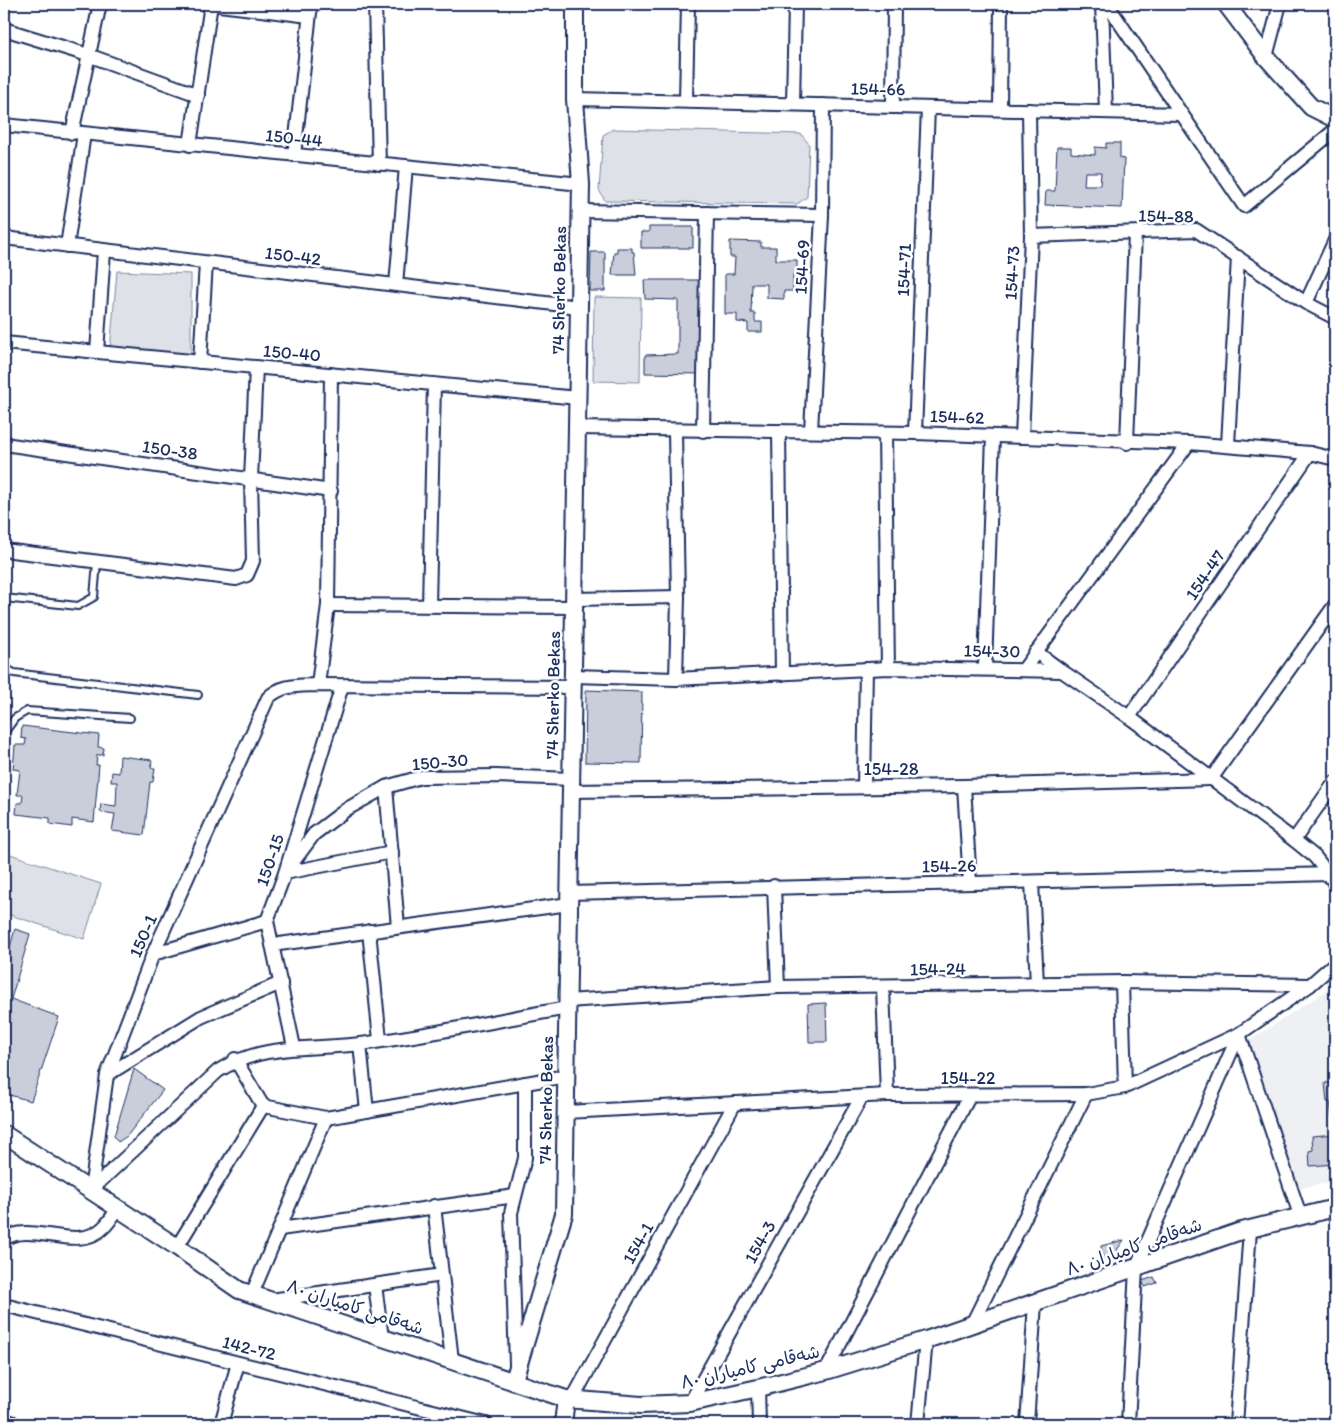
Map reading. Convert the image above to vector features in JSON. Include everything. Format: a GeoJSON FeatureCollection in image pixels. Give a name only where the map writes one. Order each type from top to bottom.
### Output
{"type":"FeatureCollection","features":[{"type":"Feature","properties":{"kind":"street"},"geometry":{"type":"LineString","coordinates":[[67,246],[88,55],[100,4]]}},
{"type":"Feature","properties":{"kind":"street"},"geometry":{"type":"LineString","coordinates":[[190,145],[211,4],[310,10],[294,155]]}},
{"type":"Feature","properties":{"kind":"street"},"geometry":{"type":"LineString","coordinates":[[375,4],[379,164]]}},
{"type":"Feature","properties":{"kind":"street","name":"74 Sherko Bekas"},"geometry":{"type":"LineString","coordinates":[[515,1376],[564,1214],[581,211],[575,99],[575,4]]}},
{"type":"Feature","properties":{"kind":"street"},"geometry":{"type":"LineString","coordinates":[[686,101],[688,4]]}},
{"type":"Feature","properties":{"kind":"street"},"geometry":{"type":"LineString","coordinates":[[794,104],[795,4]]}},
{"type":"Feature","properties":{"kind":"street"},"geometry":{"type":"LineString","coordinates":[[893,107],[894,4]]}},
{"type":"Feature","properties":{"kind":"street"},"geometry":{"type":"LineString","coordinates":[[1000,109],[1001,4]]}},
{"type":"Feature","properties":{"kind":"street"},"geometry":{"type":"LineString","coordinates":[[1102,4],[1106,112]]}},
{"type":"Feature","properties":{"kind":"street"},"geometry":{"type":"LineString","coordinates":[[1107,4],[1244,206],[1335,130]]}},
{"type":"Feature","properties":{"kind":"street"},"geometry":{"type":"LineString","coordinates":[[1226,4],[1266,57],[1311,107],[1335,119]]}},
{"type":"Feature","properties":{"kind":"street"},"geometry":{"type":"LineString","coordinates":[[1266,57],[1280,4]]}},
{"type":"Feature","properties":{"kind":"street"},"geometry":{"type":"LineString","coordinates":[[4,29],[88,55],[198,95]]}},
{"type":"Feature","properties":{"kind":"street","name":"154-66"},"geometry":{"type":"LineString","coordinates":[[575,99],[1180,114]]}},
{"type":"Feature","properties":{"kind":"street","name":"154-69"},"geometry":{"type":"LineString","coordinates":[[811,431],[822,215],[823,105]]}},
{"type":"Feature","properties":{"kind":"street","name":"154-71"},"geometry":{"type":"LineString","coordinates":[[915,433],[928,108]]}},
{"type":"Feature","properties":{"kind":"street","name":"154-73"},"geometry":{"type":"LineString","coordinates":[[1022,437],[1031,236],[1029,110]]}},
{"type":"Feature","properties":{"kind":"street","name":"150-44"},"geometry":{"type":"LineString","coordinates":[[4,125],[581,184]]}},
{"type":"Feature","properties":{"kind":"street"},"geometry":{"type":"LineString","coordinates":[[396,285],[406,166]]}},
{"type":"Feature","properties":{"kind":"street"},"geometry":{"type":"LineString","coordinates":[[581,211],[822,215]]}},
{"type":"Feature","properties":{"kind":"street"},"geometry":{"type":"LineString","coordinates":[[703,431],[707,213]]}},
{"type":"Feature","properties":{"kind":"street","name":"154-88"},"geometry":{"type":"LineString","coordinates":[[1031,236],[1196,230],[1306,304],[1335,318]]}},
{"type":"Feature","properties":{"kind":"street"},"geometry":{"type":"LineString","coordinates":[[1127,443],[1134,233]]}},
{"type":"Feature","properties":{"kind":"street","name":"150-42"},"geometry":{"type":"LineString","coordinates":[[4,238],[579,307]]}},
{"type":"Feature","properties":{"kind":"street"},"geometry":{"type":"LineString","coordinates":[[1306,304],[1335,240]]}},
{"type":"Feature","properties":{"kind":"street"},"geometry":{"type":"LineString","coordinates":[[97,352],[104,250]]}},
{"type":"Feature","properties":{"kind":"street"},"geometry":{"type":"LineString","coordinates":[[1228,446],[1238,257]]}},
{"type":"Feature","properties":{"kind":"street"},"geometry":{"type":"LineString","coordinates":[[200,362],[206,263]]}},
{"type":"Feature","properties":{"kind":"street","name":"150-40"},"geometry":{"type":"LineString","coordinates":[[4,343],[578,398]]}},
{"type":"Feature","properties":{"kind":"street"},"geometry":{"type":"LineString","coordinates":[[4,550],[236,579],[247,575],[254,561],[251,479],[256,367]]}},
{"type":"Feature","properties":{"kind":"street"},"geometry":{"type":"LineString","coordinates":[[318,685],[328,605],[331,491],[331,374]]}},
{"type":"Feature","properties":{"kind":"street"},"geometry":{"type":"LineString","coordinates":[[429,605],[434,384]]}},
{"type":"Feature","properties":{"kind":"street","name":"154-62"},"geometry":{"type":"LineString","coordinates":[[577,428],[675,431],[915,433],[1127,443],[1189,443],[1310,453],[1335,459]]}},
{"type":"Feature","properties":{"kind":"street"},"geometry":{"type":"LineString","coordinates":[[675,431],[678,597],[676,679]]}},
{"type":"Feature","properties":{"kind":"street"},"geometry":{"type":"LineString","coordinates":[[779,431],[782,674]]}},
{"type":"Feature","properties":{"kind":"street"},"geometry":{"type":"LineString","coordinates":[[885,433],[888,668]]}},
{"type":"Feature","properties":{"kind":"street"},"geometry":{"type":"LineString","coordinates":[[985,668],[993,436]]}},
{"type":"Feature","properties":{"kind":"street"},"geometry":{"type":"LineString","coordinates":[[1024,669],[1189,443]]}},
{"type":"Feature","properties":{"kind":"street","name":"150-38"},"geometry":{"type":"LineString","coordinates":[[4,444],[331,491]]}},
{"type":"Feature","properties":{"kind":"street","name":"154-47"},"geometry":{"type":"LineString","coordinates":[[1129,717],[1310,453]]}},
{"type":"Feature","properties":{"kind":"street"},"geometry":{"type":"LineString","coordinates":[[328,605],[574,603],[678,597]]}},
{"type":"Feature","properties":{"kind":"street"},"geometry":{"type":"LineString","coordinates":[[1211,779],[1335,605]]}},
{"type":"Feature","properties":{"kind":"street"},"geometry":{"type":"LineString","coordinates":[[1036,652],[1129,717],[1294,840],[1315,857],[1333,878]]}},
{"type":"Feature","properties":{"kind":"street","name":"154-30"},"geometry":{"type":"LineString","coordinates":[[342,686],[676,679],[888,668],[1062,670]]}},
{"type":"Feature","properties":{"kind":"street"},"geometry":{"type":"LineString","coordinates":[[864,786],[866,669]]}},
{"type":"Feature","properties":{"kind":"street","name":"150-1"},"geometry":{"type":"LineString","coordinates":[[91,1190],[107,1075],[153,954],[268,698],[279,689],[318,685],[342,686]]}},
{"type":"Feature","properties":{"kind":"street","name":"150-15"},"geometry":{"type":"LineString","coordinates":[[267,921],[285,873],[342,686]]}},
{"type":"Feature","properties":{"kind":"street","name":"150-30"},"geometry":{"type":"LineString","coordinates":[[285,873],[314,834],[347,809],[386,787],[421,777],[496,776],[571,785]]}},
{"type":"Feature","properties":{"kind":"street","name":"154-28"},"geometry":{"type":"LineString","coordinates":[[571,785],[964,786],[1211,779]]}},
{"type":"Feature","properties":{"kind":"street"},"geometry":{"type":"LineString","coordinates":[[1294,840],[1335,782]]}},
{"type":"Feature","properties":{"kind":"street"},"geometry":{"type":"LineString","coordinates":[[964,786],[970,883]]}},
{"type":"Feature","properties":{"kind":"street"},"geometry":{"type":"LineString","coordinates":[[386,787],[398,927]]}},
{"type":"Feature","properties":{"kind":"street"},"geometry":{"type":"LineString","coordinates":[[285,873],[392,852]]}},
{"type":"Feature","properties":{"kind":"street","name":"154-26"},"geometry":{"type":"LineString","coordinates":[[272,945],[398,927],[569,898],[774,886],[1333,878]]}},
{"type":"Feature","properties":{"kind":"street"},"geometry":{"type":"LineString","coordinates":[[1032,882],[1037,984]]}},
{"type":"Feature","properties":{"kind":"street"},"geometry":{"type":"LineString","coordinates":[[774,886],[778,987]]}},
{"type":"Feature","properties":{"kind":"street"},"geometry":{"type":"LineString","coordinates":[[153,954],[267,921],[294,1047]]}},
{"type":"Feature","properties":{"kind":"street"},"geometry":{"type":"LineString","coordinates":[[369,931],[380,1040]]}},
{"type":"Feature","properties":{"kind":"street","name":"154-22"},"geometry":{"type":"LineString","coordinates":[[566,1112],[887,1096],[1086,1094],[1126,1087],[1239,1034],[1310,984],[1335,963]]}},
{"type":"Feature","properties":{"kind":"street"},"geometry":{"type":"LineString","coordinates":[[1122,982],[1126,1087]]}},
{"type":"Feature","properties":{"kind":"street","name":"154-24"},"geometry":{"type":"LineString","coordinates":[[235,1059],[294,1047],[360,1044],[567,1005],[778,987],[883,988],[1122,982],[1310,984]]}},
{"type":"Feature","properties":{"kind":"street"},"geometry":{"type":"LineString","coordinates":[[107,1075],[201,1017],[281,983]]}},
{"type":"Feature","properties":{"kind":"street"},"geometry":{"type":"LineString","coordinates":[[883,988],[887,1096]]}},
{"type":"Feature","properties":{"kind":"street"},"geometry":{"type":"LineString","coordinates":[[1239,1034],[1300,1215]]}},
{"type":"Feature","properties":{"kind":"street"},"geometry":{"type":"LineString","coordinates":[[1128,1424],[1136,1268],[1239,1034]]}},
{"type":"Feature","properties":{"kind":"street"},"geometry":{"type":"LineString","coordinates":[[360,1044],[367,1111]]}},
{"type":"Feature","properties":{"kind":"street"},"geometry":{"type":"LineString","coordinates":[[91,1190],[218,1070],[235,1059],[263,1106],[326,1118],[566,1076]]}},
{"type":"Feature","properties":{"kind":"street"},"geometry":{"type":"LineString","coordinates":[[515,1376],[511,1213],[525,1158],[525,1083]]}},
{"type":"Feature","properties":{"kind":"street"},"geometry":{"type":"LineString","coordinates":[[972,1324],[1086,1094]]}},
{"type":"Feature","properties":{"kind":"street"},"geometry":{"type":"LineString","coordinates":[[826,1370],[970,1096]]}},
{"type":"Feature","properties":{"kind":"street","name":"154-3"},"geometry":{"type":"LineString","coordinates":[[690,1403],[861,1098]]}},
{"type":"Feature","properties":{"kind":"street","name":"154-1"},"geometry":{"type":"LineString","coordinates":[[569,1399],[735,1103]]}},
{"type":"Feature","properties":{"kind":"street"},"geometry":{"type":"LineString","coordinates":[[177,1247],[263,1106]]}},
{"type":"Feature","properties":{"kind":"street"},"geometry":{"type":"LineString","coordinates":[[252,1294],[326,1118]]}},
{"type":"Feature","properties":{"kind":"street","name":"شەقامی کامیاران ٨٠"},"geometry":{"type":"LineString","coordinates":[[4,1134],[177,1247],[239,1290],[452,1360],[515,1376],[569,1399],[641,1405],[690,1403],[826,1370],[926,1340],[1250,1230],[1300,1215],[1335,1208]]}},
{"type":"Feature","properties":{"kind":"street"},"geometry":{"type":"LineString","coordinates":[[280,1229],[515,1196]]}},
{"type":"Feature","properties":{"kind":"street"},"geometry":{"type":"LineString","coordinates":[[434,1206],[452,1360]]}},
{"type":"Feature","properties":{"kind":"street"},"geometry":{"type":"LineString","coordinates":[[4,1239],[20,1234],[82,1237],[104,1228],[118,1208]]}},
{"type":"Feature","properties":{"kind":"street"},"geometry":{"type":"LineString","coordinates":[[1236,1424],[1250,1230]]}},
{"type":"Feature","properties":{"kind":"street"},"geometry":{"type":"LineString","coordinates":[[270,1300],[442,1275]]}},
{"type":"Feature","properties":{"kind":"street"},"geometry":{"type":"LineString","coordinates":[[375,1285],[382,1338]]}},
{"type":"Feature","properties":{"kind":"street"},"geometry":{"type":"LineString","coordinates":[[1027,1424],[1035,1303]]}},
{"type":"Feature","properties":{"kind":"street","name":"142-72"},"geometry":{"type":"LineString","coordinates":[[4,1304],[486,1424]]}},
{"type":"Feature","properties":{"kind":"street"},"geometry":{"type":"LineString","coordinates":[[918,1424],[926,1340]]}},
{"type":"Feature","properties":{"kind":"street"},"geometry":{"type":"LineString","coordinates":[[221,1424],[238,1363]]}},
{"type":"Feature","properties":{"kind":"street"},"geometry":{"type":"LineString","coordinates":[[758,1388],[759,1424]]}},
{"type":"Feature","properties":{"kind":"street"},"geometry":{"type":"LineString","coordinates":[[563,1424],[569,1399]]}},
{"type":"Feature","properties":{"kind":"street"},"geometry":{"type":"LineString","coordinates":[[4,1423],[11,1424]]}},
{"type":"Feature","properties":{"kind":"lane"},"geometry":{"type":"LineString","coordinates":[[4,598],[78,606],[94,597],[97,562]]}},
{"type":"Feature","properties":{"kind":"lane"},"geometry":{"type":"LineString","coordinates":[[4,667],[14,673],[198,695]]}},
{"type":"Feature","properties":{"kind":"lane"},"geometry":{"type":"LineString","coordinates":[[4,733],[15,718],[27,711],[130,718]]}},
{"type":"Feature","properties":{"kind":"shaded area"},"geometry":{"type":"Polygon","coordinates":[[[613,129],[801,134],[809,144],[807,197],[797,204],[605,201],[599,190],[603,135],[613,129]]]}},
{"type":"Feature","properties":{"kind":"shaded area"},"geometry":{"type":"Polygon","coordinates":[[[117,271],[191,274],[191,359],[110,350],[117,271]]]}},
{"type":"Feature","properties":{"kind":"shaded area"},"geometry":{"type":"Polygon","coordinates":[[[594,297],[641,298],[640,382],[593,381],[594,297]]]}},
{"type":"Feature","properties":{"kind":"shaded area"},"geometry":{"type":"Polygon","coordinates":[[[4,852],[101,884],[84,939],[4,913],[4,852]]]}},
{"type":"Feature","properties":{"kind":"shaded area"},"geometry":{"type":"Polygon","coordinates":[[[1335,985],[1335,1181],[1295,1189],[1246,1043],[1335,985]]]}},
{"type":"Feature","properties":{"kind":"building"},"geometry":{"type":"Polygon","coordinates":[[[1106,143],[1120,143],[1120,158],[1124,159],[1122,208],[1045,205],[1046,191],[1055,191],[1057,147],[1071,147],[1071,153],[1095,155],[1095,147],[1106,148],[1106,143]],[[1085,172],[1084,185],[1100,185],[1101,172],[1085,172]]]}},
{"type":"Feature","properties":{"kind":"building"},"geometry":{"type":"Polygon","coordinates":[[[649,227],[693,227],[693,248],[641,248],[641,232],[649,232],[649,227]]]}},
{"type":"Feature","properties":{"kind":"building"},"geometry":{"type":"Polygon","coordinates":[[[730,241],[761,242],[761,247],[776,247],[776,260],[797,260],[797,274],[793,274],[793,291],[784,291],[784,299],[767,298],[767,284],[752,284],[751,313],[755,313],[755,322],[762,322],[762,332],[748,332],[748,323],[737,322],[737,314],[725,314],[725,274],[734,274],[735,257],[730,257],[730,241]]]}},
{"type":"Feature","properties":{"kind":"building"},"geometry":{"type":"Polygon","coordinates":[[[617,248],[632,248],[636,275],[612,275],[614,252],[617,252],[617,248]]]}},
{"type":"Feature","properties":{"kind":"building"},"geometry":{"type":"Polygon","coordinates":[[[591,252],[605,252],[605,291],[590,291],[591,252]]]}},
{"type":"Feature","properties":{"kind":"building"},"geometry":{"type":"Polygon","coordinates":[[[644,280],[700,280],[701,374],[645,373],[645,355],[678,354],[678,300],[645,299],[644,280]]]}},
{"type":"Feature","properties":{"kind":"building"},"geometry":{"type":"Polygon","coordinates":[[[586,690],[642,692],[641,763],[585,762],[586,690]]]}},
{"type":"Feature","properties":{"kind":"building"},"geometry":{"type":"Polygon","coordinates":[[[22,726],[99,735],[98,747],[104,748],[103,755],[97,755],[96,765],[99,765],[94,822],[72,819],[72,827],[50,824],[50,818],[16,814],[17,803],[22,803],[23,795],[17,795],[20,770],[13,769],[15,745],[25,745],[26,739],[21,738],[22,726]]]}},
{"type":"Feature","properties":{"kind":"building"},"geometry":{"type":"Polygon","coordinates":[[[120,756],[152,760],[151,768],[155,768],[153,782],[150,782],[144,835],[112,831],[115,814],[100,812],[101,804],[116,806],[117,782],[111,782],[112,772],[119,773],[120,756]]]}},
{"type":"Feature","properties":{"kind":"building"},"geometry":{"type":"Polygon","coordinates":[[[15,929],[30,934],[11,999],[59,1017],[31,1101],[6,1094],[4,1079],[4,969],[15,929]]]}},
{"type":"Feature","properties":{"kind":"building"},"geometry":{"type":"Polygon","coordinates":[[[826,1003],[827,1042],[809,1042],[808,1004],[826,1003]]]}},
{"type":"Feature","properties":{"kind":"building"},"geometry":{"type":"Polygon","coordinates":[[[134,1069],[163,1090],[127,1136],[118,1142],[114,1136],[134,1069]]]}},
{"type":"Feature","properties":{"kind":"building"},"geometry":{"type":"Polygon","coordinates":[[[1335,1082],[1335,1117],[1332,1117],[1330,1102],[1327,1102],[1325,1083],[1335,1082]]]}},
{"type":"Feature","properties":{"kind":"building"},"geometry":{"type":"Polygon","coordinates":[[[1335,1134],[1335,1164],[1310,1166],[1309,1151],[1313,1150],[1312,1136],[1335,1134]]]}},
{"type":"Feature","properties":{"kind":"building"},"geometry":{"type":"Polygon","coordinates":[[[1124,1240],[1117,1250],[1126,1258],[1103,1260],[1101,1246],[1124,1240]]]}},
{"type":"Feature","properties":{"kind":"building"},"geometry":{"type":"Polygon","coordinates":[[[1154,1277],[1157,1283],[1145,1287],[1142,1281],[1154,1277]]]}}]}
